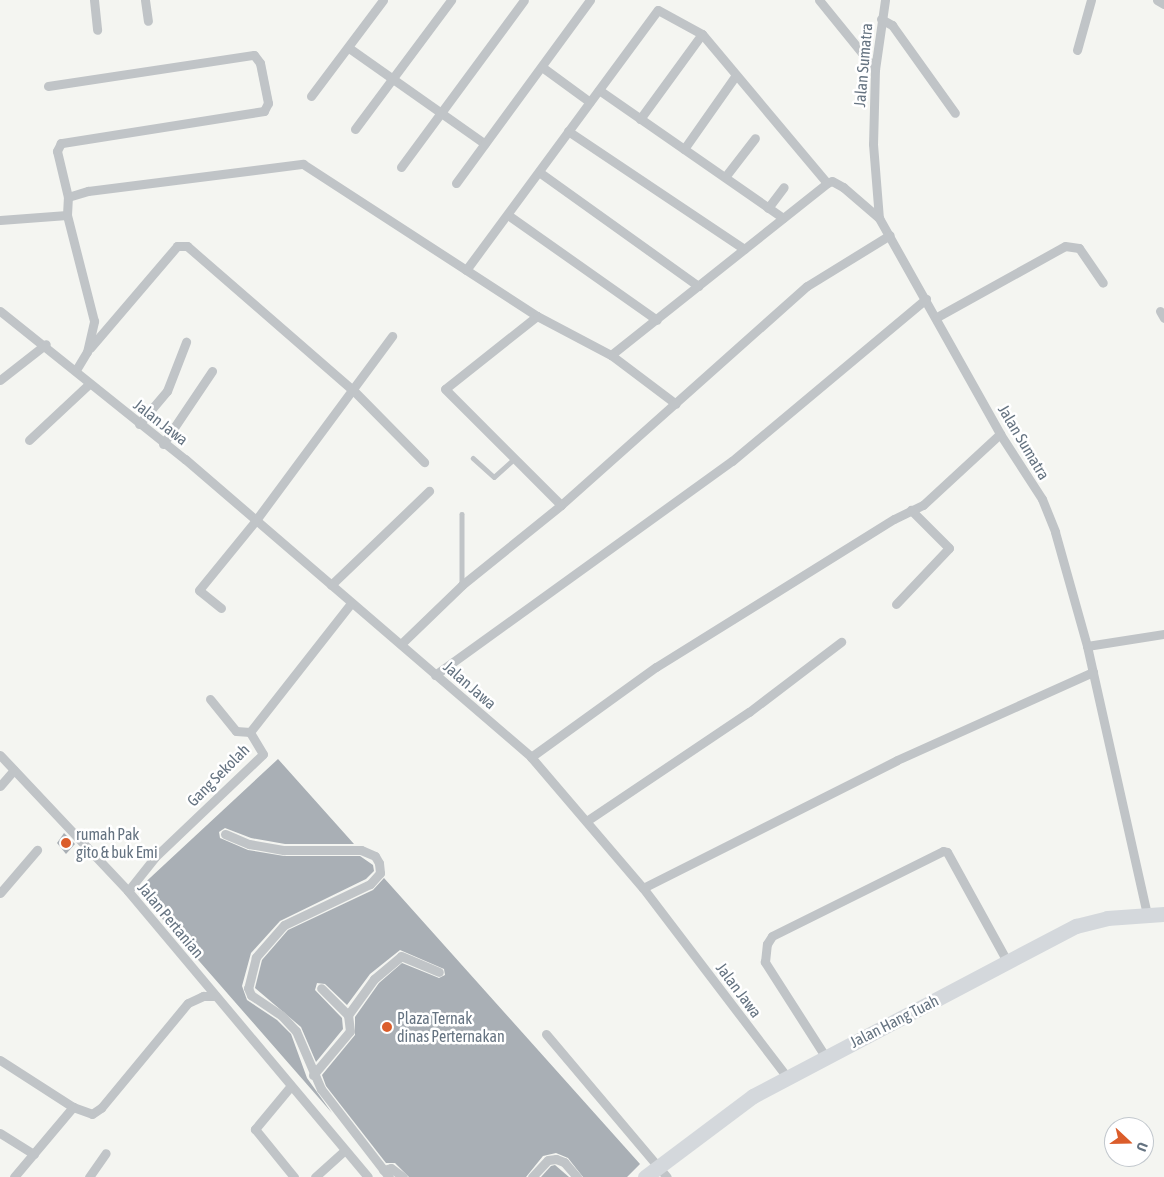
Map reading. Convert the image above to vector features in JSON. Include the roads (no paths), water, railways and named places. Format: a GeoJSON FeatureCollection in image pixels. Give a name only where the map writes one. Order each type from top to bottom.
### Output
{"type":"FeatureCollection","features":[{"type":"Feature","properties":{"kind":"main road","name":"Jalan Hang Tuah"},"geometry":{"type":"LineString","coordinates":[[645,1177],[662,1171],[753,1096],[825,1056],[1008,963],[1076,926],[1107,918],[1164,914]]}},
{"type":"Feature","properties":{"kind":"street"},"geometry":{"type":"LineString","coordinates":[[94,0],[97,30]]}},
{"type":"Feature","properties":{"kind":"street"},"geometry":{"type":"LineString","coordinates":[[145,0],[148,21]]}},
{"type":"Feature","properties":{"kind":"street"},"geometry":{"type":"LineString","coordinates":[[311,96],[349,48],[383,0]]}},
{"type":"Feature","properties":{"kind":"street"},"geometry":{"type":"LineString","coordinates":[[355,129],[394,81],[451,0]]}},
{"type":"Feature","properties":{"kind":"street"},"geometry":{"type":"LineString","coordinates":[[401,167],[524,0]]}},
{"type":"Feature","properties":{"kind":"street"},"geometry":{"type":"LineString","coordinates":[[456,182],[590,0]]}},
{"type":"Feature","properties":{"kind":"street"},"geometry":{"type":"LineString","coordinates":[[818,0],[875,69]]}},
{"type":"Feature","properties":{"kind":"street","name":"Jalan Sumatra"},"geometry":{"type":"LineString","coordinates":[[885,0],[875,69],[873,144],[879,218],[1000,434],[1042,499],[1067,568],[1087,646],[1146,914]]}},
{"type":"Feature","properties":{"kind":"street"},"geometry":{"type":"LineString","coordinates":[[1078,50],[1092,0]]}},
{"type":"Feature","properties":{"kind":"street"},"geometry":{"type":"LineString","coordinates":[[1157,0],[1164,4]]}},
{"type":"Feature","properties":{"kind":"street"},"geometry":{"type":"LineString","coordinates":[[466,270],[658,10],[702,34],[826,183]]}},
{"type":"Feature","properties":{"kind":"street"},"geometry":{"type":"LineString","coordinates":[[881,19],[892,26],[955,113]]}},
{"type":"Feature","properties":{"kind":"street"},"geometry":{"type":"LineString","coordinates":[[640,119],[702,34]]}},
{"type":"Feature","properties":{"kind":"street"},"geometry":{"type":"LineString","coordinates":[[349,48],[439,114],[485,144]]}},
{"type":"Feature","properties":{"kind":"street"},"geometry":{"type":"LineString","coordinates":[[48,86],[254,55],[260,63],[268,103],[264,111],[61,143],[58,151],[68,197],[67,215],[93,307],[92,338],[88,352]]}},
{"type":"Feature","properties":{"kind":"street"},"geometry":{"type":"LineString","coordinates":[[542,67],[590,102]]}},
{"type":"Feature","properties":{"kind":"street"},"geometry":{"type":"LineString","coordinates":[[684,149],[736,75]]}},
{"type":"Feature","properties":{"kind":"street"},"geometry":{"type":"LineString","coordinates":[[599,90],[783,218]]}},
{"type":"Feature","properties":{"kind":"street"},"geometry":{"type":"LineString","coordinates":[[568,131],[744,249]]}},
{"type":"Feature","properties":{"kind":"street"},"geometry":{"type":"LineString","coordinates":[[725,178],[755,138]]}},
{"type":"Feature","properties":{"kind":"street"},"geometry":{"type":"LineString","coordinates":[[68,197],[88,191],[303,164],[537,316],[611,355],[676,404]]}},
{"type":"Feature","properties":{"kind":"street"},"geometry":{"type":"LineString","coordinates":[[539,172],[698,286]]}},
{"type":"Feature","properties":{"kind":"street"},"geometry":{"type":"LineString","coordinates":[[611,355],[826,183],[832,181],[843,187],[879,218]]}},
{"type":"Feature","properties":{"kind":"street"},"geometry":{"type":"LineString","coordinates":[[768,208],[784,187]]}},
{"type":"Feature","properties":{"kind":"street"},"geometry":{"type":"LineString","coordinates":[[0,220],[67,215]]}},
{"type":"Feature","properties":{"kind":"street"},"geometry":{"type":"LineString","coordinates":[[508,215],[656,320]]}},
{"type":"Feature","properties":{"kind":"street"},"geometry":{"type":"LineString","coordinates":[[401,644],[462,585],[561,506],[807,286],[890,235]]}},
{"type":"Feature","properties":{"kind":"street"},"geometry":{"type":"LineString","coordinates":[[76,370],[88,352],[177,246],[182,245],[354,391],[424,462]]}},
{"type":"Feature","properties":{"kind":"street"},"geometry":{"type":"LineString","coordinates":[[936,317],[1065,246],[1079,248],[1103,283]]}},
{"type":"Feature","properties":{"kind":"street"},"geometry":{"type":"LineString","coordinates":[[435,674],[732,461],[926,299]]}},
{"type":"Feature","properties":{"kind":"street","name":"Jalan Jawa"},"geometry":{"type":"LineString","coordinates":[[0,311],[46,344],[89,384],[256,520],[531,757],[588,820],[643,888],[787,1077]]}},
{"type":"Feature","properties":{"kind":"street"},"geometry":{"type":"LineString","coordinates":[[537,316],[445,389],[561,506]]}},
{"type":"Feature","properties":{"kind":"street"},"geometry":{"type":"LineString","coordinates":[[221,608],[199,590],[256,520],[354,391],[392,336]]}},
{"type":"Feature","properties":{"kind":"street"},"geometry":{"type":"LineString","coordinates":[[139,424],[166,391],[186,342]]}},
{"type":"Feature","properties":{"kind":"street"},"geometry":{"type":"LineString","coordinates":[[0,380],[46,344]]}},
{"type":"Feature","properties":{"kind":"street"},"geometry":{"type":"LineString","coordinates":[[163,444],[212,371]]}},
{"type":"Feature","properties":{"kind":"street"},"geometry":{"type":"LineString","coordinates":[[29,440],[89,384]]}},
{"type":"Feature","properties":{"kind":"street"},"geometry":{"type":"LineString","coordinates":[[531,757],[656,667],[911,510],[923,505],[1000,434]]}},
{"type":"Feature","properties":{"kind":"street"},"geometry":{"type":"LineString","coordinates":[[331,585],[429,491]]}},
{"type":"Feature","properties":{"kind":"street"},"geometry":{"type":"LineString","coordinates":[[896,604],[949,548],[911,510]]}},
{"type":"Feature","properties":{"kind":"street","name":"Gang Sekolah"},"geometry":{"type":"LineString","coordinates":[[128,891],[155,857],[263,754],[250,732],[351,603]]}},
{"type":"Feature","properties":{"kind":"street"},"geometry":{"type":"LineString","coordinates":[[1087,646],[1164,634]]}},
{"type":"Feature","properties":{"kind":"street"},"geometry":{"type":"LineString","coordinates":[[588,820],[749,712],[841,642]]}},
{"type":"Feature","properties":{"kind":"street"},"geometry":{"type":"LineString","coordinates":[[643,888],[897,760],[1093,672]]}},
{"type":"Feature","properties":{"kind":"street"},"geometry":{"type":"LineString","coordinates":[[210,699],[236,731],[250,732]]}},
{"type":"Feature","properties":{"kind":"street","name":"Jalan Pertanian"},"geometry":{"type":"LineString","coordinates":[[0,755],[128,891],[290,1087],[368,1177]]}},
{"type":"Feature","properties":{"kind":"street"},"geometry":{"type":"LineString","coordinates":[[0,786],[14,770]]}},
{"type":"Feature","properties":{"kind":"street"},"geometry":{"type":"LineString","coordinates":[[225,834],[248,844],[284,850],[361,850],[375,856],[379,863],[380,872],[370,884],[284,925],[259,953],[248,980],[251,995],[281,1015],[296,1031],[321,1089],[386,1174],[391,1168],[403,1177]]}},
{"type":"Feature","properties":{"kind":"street"},"geometry":{"type":"LineString","coordinates":[[0,893],[37,850]]}},
{"type":"Feature","properties":{"kind":"street"},"geometry":{"type":"LineString","coordinates":[[825,1056],[765,962],[767,944],[772,936],[943,851],[947,852],[1008,963]]}},
{"type":"Feature","properties":{"kind":"street"},"geometry":{"type":"LineString","coordinates":[[314,1074],[349,1036],[348,1015],[374,979],[401,956],[439,972]]}},
{"type":"Feature","properties":{"kind":"street"},"geometry":{"type":"LineString","coordinates":[[321,988],[348,1015]]}},
{"type":"Feature","properties":{"kind":"street"},"geometry":{"type":"LineString","coordinates":[[0,1060],[73,1107],[86,1113],[97,1112],[188,1003],[203,996],[215,996]]}},
{"type":"Feature","properties":{"kind":"street"},"geometry":{"type":"LineString","coordinates":[[546,1034],[662,1171]]}},
{"type":"Feature","properties":{"kind":"street"},"geometry":{"type":"LineString","coordinates":[[290,1087],[255,1129],[294,1177]]}},
{"type":"Feature","properties":{"kind":"street"},"geometry":{"type":"LineString","coordinates":[[14,1177],[73,1107]]}},
{"type":"Feature","properties":{"kind":"street"},"geometry":{"type":"LineString","coordinates":[[0,1134],[34,1154]]}},
{"type":"Feature","properties":{"kind":"street"},"geometry":{"type":"LineString","coordinates":[[315,1177],[346,1150]]}},
{"type":"Feature","properties":{"kind":"street"},"geometry":{"type":"LineString","coordinates":[[89,1177],[106,1152]]}},
{"type":"Feature","properties":{"kind":"street"},"geometry":{"type":"LineString","coordinates":[[532,1177],[548,1160],[556,1159],[564,1162],[577,1177]]}},
{"type":"Feature","properties":{"kind":"lane"},"geometry":{"type":"LineString","coordinates":[[473,458],[494,477],[514,458]]}},
{"type":"Feature","properties":{"kind":"lane"},"geometry":{"type":"LineString","coordinates":[[462,514],[462,585]]}},
{"type":"Feature","properties":{"kind":"place","name":"rumah Pak gito & buk Emi"},"geometry":{"type":"Point","coordinates":[66,843]}},
{"type":"Feature","properties":{"kind":"place","name":"Plaza Ternak dinas Perternakan"},"geometry":{"type":"Point","coordinates":[387,1027]}}]}
